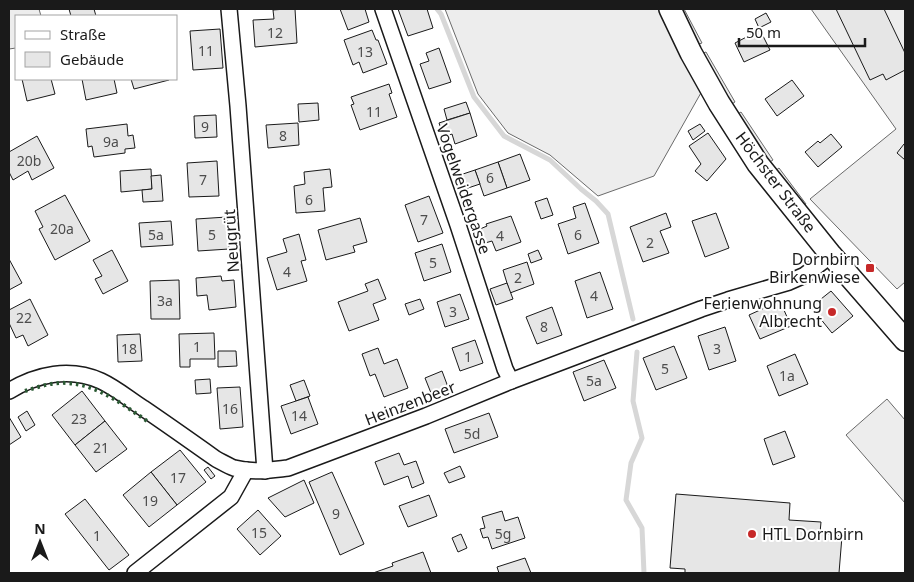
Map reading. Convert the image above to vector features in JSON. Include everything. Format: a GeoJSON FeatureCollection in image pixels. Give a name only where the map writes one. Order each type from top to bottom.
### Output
{"type":"FeatureCollection","features":[{"type":"Feature","properties":{"kind":"main road","name":"Höchster Straße"},"geometry":{"type":"LineString","coordinates":[[670,9],[691,53],[719,103],[758,164],[831,255],[905,340]]}},
{"type":"Feature","properties":{"kind":"street","name":"Neugrüt"},"geometry":{"type":"LineString","coordinates":[[229,9],[265,471]]}},
{"type":"Feature","properties":{"kind":"street","name":"Vogelweidergasse"},"geometry":{"type":"LineString","coordinates":[[383,9],[458,225],[505,369],[511,381]]}},
{"type":"Feature","properties":{"kind":"street","name":"Heinzenbeer"},"geometry":{"type":"LineString","coordinates":[[9,391],[20,384],[42,376],[58,373],[78,374],[89,377],[112,387],[216,459],[233,468],[265,471],[288,468],[420,419],[511,381],[710,306],[789,282],[805,275],[831,255]]}},
{"type":"Feature","properties":{"kind":"street"},"geometry":{"type":"LineString","coordinates":[[135,573],[231,498],[246,470]]}},
{"type":"Feature","properties":{"kind":"shaded area"},"geometry":{"type":"Polygon","coordinates":[[[9,9],[39,9],[41,15],[15,15],[15,48],[9,49],[9,9]]]}},
{"type":"Feature","properties":{"kind":"shaded area"},"geometry":{"type":"Polygon","coordinates":[[[445,9],[658,9],[702,91],[654,176],[598,196],[550,155],[508,133],[478,94],[445,9]]]}},
{"type":"Feature","properties":{"kind":"shaded area"},"geometry":{"type":"Polygon","coordinates":[[[678,9],[684,9],[702,43],[696,45],[678,9]]]}},
{"type":"Feature","properties":{"kind":"shaded area"},"geometry":{"type":"Polygon","coordinates":[[[811,9],[905,9],[905,282],[897,289],[810,199],[896,129],[811,9]]]}},
{"type":"Feature","properties":{"kind":"shaded area"},"geometry":{"type":"Polygon","coordinates":[[[706,52],[735,102],[730,105],[700,54],[706,52]]]}},
{"type":"Feature","properties":{"kind":"shaded area"},"geometry":{"type":"Polygon","coordinates":[[[741,112],[773,160],[768,163],[736,115],[741,112]]]}},
{"type":"Feature","properties":{"kind":"shaded area"},"geometry":{"type":"Polygon","coordinates":[[[779,168],[806,204],[802,207],[775,171],[779,168]]]}},
{"type":"Feature","properties":{"kind":"shaded area"},"geometry":{"type":"Polygon","coordinates":[[[887,399],[905,420],[905,503],[846,435],[887,399]]]}},
{"type":"Feature","properties":{"kind":"building"},"geometry":{"type":"Polygon","coordinates":[[[69,9],[94,9],[96,15],[71,15],[69,9]]]}},
{"type":"Feature","properties":{"kind":"building"},"geometry":{"type":"Polygon","coordinates":[[[295,9],[297,43],[255,47],[253,20],[274,19],[273,10],[295,9]]]}},
{"type":"Feature","properties":{"kind":"building"},"geometry":{"type":"Polygon","coordinates":[[[340,9],[365,9],[369,22],[348,30],[340,9]]]}},
{"type":"Feature","properties":{"kind":"building"},"geometry":{"type":"Polygon","coordinates":[[[398,9],[427,9],[433,28],[408,36],[398,9]]]}},
{"type":"Feature","properties":{"kind":"building"},"geometry":{"type":"Polygon","coordinates":[[[836,9],[884,9],[905,53],[905,70],[886,80],[883,74],[870,80],[836,9]]]}},
{"type":"Feature","properties":{"kind":"building"},"geometry":{"type":"Polygon","coordinates":[[[766,13],[771,22],[759,28],[755,19],[766,13]]]}},
{"type":"Feature","properties":{"kind":"building"},"geometry":{"type":"Polygon","coordinates":[[[220,29],[223,68],[193,70],[190,31],[220,29]]]}},
{"type":"Feature","properties":{"kind":"building"},"geometry":{"type":"Polygon","coordinates":[[[372,30],[387,64],[363,73],[359,62],[353,65],[344,40],[372,30]]]}},
{"type":"Feature","properties":{"kind":"building"},"geometry":{"type":"Polygon","coordinates":[[[760,30],[770,50],[744,62],[735,43],[760,30]]]}},
{"type":"Feature","properties":{"kind":"building"},"geometry":{"type":"Polygon","coordinates":[[[439,48],[451,82],[429,89],[420,64],[429,61],[426,53],[439,48]]]}},
{"type":"Feature","properties":{"kind":"building"},"geometry":{"type":"Polygon","coordinates":[[[22,80],[51,80],[55,94],[27,101],[22,80]]]}},
{"type":"Feature","properties":{"kind":"building"},"geometry":{"type":"Polygon","coordinates":[[[82,80],[114,80],[117,93],[86,100],[82,80]]]}},
{"type":"Feature","properties":{"kind":"building"},"geometry":{"type":"Polygon","coordinates":[[[131,80],[169,80],[134,89],[131,80]]]}},
{"type":"Feature","properties":{"kind":"building"},"geometry":{"type":"Polygon","coordinates":[[[792,80],[804,96],[777,116],[765,99],[792,80]]]}},
{"type":"Feature","properties":{"kind":"building"},"geometry":{"type":"Polygon","coordinates":[[[389,84],[392,93],[389,94],[397,117],[360,130],[351,105],[354,104],[351,97],[389,84]]]}},
{"type":"Feature","properties":{"kind":"building"},"geometry":{"type":"Polygon","coordinates":[[[466,102],[470,113],[447,120],[444,109],[466,102]]]}},
{"type":"Feature","properties":{"kind":"building"},"geometry":{"type":"Polygon","coordinates":[[[318,103],[319,120],[299,122],[298,104],[318,103]]]}},
{"type":"Feature","properties":{"kind":"building"},"geometry":{"type":"Polygon","coordinates":[[[470,113],[477,136],[455,144],[452,134],[444,137],[439,123],[470,113]]]}},
{"type":"Feature","properties":{"kind":"building"},"geometry":{"type":"Polygon","coordinates":[[[216,115],[217,137],[195,138],[194,116],[216,115]]]}},
{"type":"Feature","properties":{"kind":"building"},"geometry":{"type":"Polygon","coordinates":[[[298,123],[299,145],[268,148],[266,125],[298,123]]]}},
{"type":"Feature","properties":{"kind":"building"},"geometry":{"type":"Polygon","coordinates":[[[127,124],[128,136],[133,135],[135,148],[125,149],[125,153],[94,157],[92,146],[88,147],[86,129],[127,124]]]}},
{"type":"Feature","properties":{"kind":"building"},"geometry":{"type":"Polygon","coordinates":[[[700,124],[705,131],[693,140],[688,131],[700,124]]]}},
{"type":"Feature","properties":{"kind":"building"},"geometry":{"type":"Polygon","coordinates":[[[708,133],[726,159],[707,181],[695,171],[701,164],[689,146],[708,133]]]}},
{"type":"Feature","properties":{"kind":"building"},"geometry":{"type":"Polygon","coordinates":[[[831,134],[842,147],[818,167],[805,152],[818,141],[820,143],[831,134]]]}},
{"type":"Feature","properties":{"kind":"building"},"geometry":{"type":"Polygon","coordinates":[[[37,136],[54,168],[32,180],[28,171],[13,180],[9,172],[9,152],[37,136]]]}},
{"type":"Feature","properties":{"kind":"building"},"geometry":{"type":"Polygon","coordinates":[[[905,145],[905,160],[897,153],[905,145]]]}},
{"type":"Feature","properties":{"kind":"building"},"geometry":{"type":"Polygon","coordinates":[[[520,154],[530,180],[507,188],[498,162],[520,154]]]}},
{"type":"Feature","properties":{"kind":"building"},"geometry":{"type":"Polygon","coordinates":[[[217,161],[219,196],[189,197],[187,163],[217,161]]]}},
{"type":"Feature","properties":{"kind":"building"},"geometry":{"type":"Polygon","coordinates":[[[498,162],[507,188],[484,196],[475,170],[498,162]]]}},
{"type":"Feature","properties":{"kind":"building"},"geometry":{"type":"Polygon","coordinates":[[[151,169],[152,189],[121,192],[120,171],[151,169]]]}},
{"type":"Feature","properties":{"kind":"building"},"geometry":{"type":"Polygon","coordinates":[[[330,169],[332,187],[323,188],[325,211],[296,213],[294,186],[305,184],[304,172],[330,169]]]}},
{"type":"Feature","properties":{"kind":"building"},"geometry":{"type":"Polygon","coordinates":[[[475,170],[480,184],[465,189],[460,175],[475,170]]]}},
{"type":"Feature","properties":{"kind":"building"},"geometry":{"type":"Polygon","coordinates":[[[161,175],[163,201],[143,202],[142,190],[152,189],[151,176],[161,175]]]}},
{"type":"Feature","properties":{"kind":"building"},"geometry":{"type":"Polygon","coordinates":[[[65,195],[90,241],[55,260],[39,229],[43,227],[35,211],[65,195]]]}},
{"type":"Feature","properties":{"kind":"building"},"geometry":{"type":"Polygon","coordinates":[[[429,196],[443,233],[418,242],[405,205],[429,196]]]}},
{"type":"Feature","properties":{"kind":"building"},"geometry":{"type":"Polygon","coordinates":[[[547,198],[553,215],[541,219],[535,202],[547,198]]]}},
{"type":"Feature","properties":{"kind":"building"},"geometry":{"type":"Polygon","coordinates":[[[585,203],[599,243],[568,254],[558,224],[576,218],[573,207],[585,203]]]}},
{"type":"Feature","properties":{"kind":"building"},"geometry":{"type":"Polygon","coordinates":[[[666,213],[671,227],[660,231],[669,253],[643,262],[630,227],[666,213]]]}},
{"type":"Feature","properties":{"kind":"building"},"geometry":{"type":"Polygon","coordinates":[[[716,213],[729,248],[705,257],[692,221],[716,213]]]}},
{"type":"Feature","properties":{"kind":"building"},"geometry":{"type":"Polygon","coordinates":[[[511,216],[521,242],[496,251],[492,241],[485,243],[480,229],[487,226],[486,224],[511,216]]]}},
{"type":"Feature","properties":{"kind":"building"},"geometry":{"type":"Polygon","coordinates":[[[227,217],[229,249],[198,251],[196,219],[227,217]]]}},
{"type":"Feature","properties":{"kind":"building"},"geometry":{"type":"Polygon","coordinates":[[[360,218],[367,242],[353,246],[355,252],[326,260],[318,230],[360,218]]]}},
{"type":"Feature","properties":{"kind":"building"},"geometry":{"type":"Polygon","coordinates":[[[171,221],[173,245],[141,247],[139,223],[171,221]]]}},
{"type":"Feature","properties":{"kind":"building"},"geometry":{"type":"Polygon","coordinates":[[[299,234],[306,260],[301,261],[307,281],[277,290],[267,258],[287,252],[283,239],[299,234]]]}},
{"type":"Feature","properties":{"kind":"building"},"geometry":{"type":"Polygon","coordinates":[[[442,244],[451,272],[424,281],[415,253],[442,244]]]}},
{"type":"Feature","properties":{"kind":"building"},"geometry":{"type":"Polygon","coordinates":[[[112,250],[128,281],[103,294],[95,279],[102,276],[93,260],[112,250]]]}},
{"type":"Feature","properties":{"kind":"building"},"geometry":{"type":"Polygon","coordinates":[[[538,250],[542,259],[531,263],[528,254],[538,250]]]}},
{"type":"Feature","properties":{"kind":"building"},"geometry":{"type":"Polygon","coordinates":[[[9,259],[22,283],[9,290],[9,259]]]}},
{"type":"Feature","properties":{"kind":"building"},"geometry":{"type":"Polygon","coordinates":[[[527,262],[534,284],[510,293],[503,270],[527,262]]]}},
{"type":"Feature","properties":{"kind":"building"},"geometry":{"type":"Polygon","coordinates":[[[600,272],[613,309],[587,318],[575,281],[600,272]]]}},
{"type":"Feature","properties":{"kind":"building"},"geometry":{"type":"Polygon","coordinates":[[[221,276],[222,281],[234,280],[236,307],[209,310],[207,295],[197,296],[196,278],[221,276]]]}},
{"type":"Feature","properties":{"kind":"building"},"geometry":{"type":"Polygon","coordinates":[[[378,279],[386,299],[373,304],[379,320],[349,331],[338,302],[368,291],[365,284],[378,279]]]}},
{"type":"Feature","properties":{"kind":"building"},"geometry":{"type":"Polygon","coordinates":[[[179,280],[180,319],[151,319],[150,281],[179,280]]]}},
{"type":"Feature","properties":{"kind":"building"},"geometry":{"type":"Polygon","coordinates":[[[507,283],[513,299],[496,305],[490,289],[507,283]]]}},
{"type":"Feature","properties":{"kind":"building","name":"Ferienwohnung Albrecht"},"geometry":{"type":"Polygon","coordinates":[[[831,291],[853,316],[832,333],[811,307],[831,291]]]}},
{"type":"Feature","properties":{"kind":"building"},"geometry":{"type":"Polygon","coordinates":[[[460,294],[469,319],[445,327],[437,302],[460,294]]]}},
{"type":"Feature","properties":{"kind":"building"},"geometry":{"type":"Polygon","coordinates":[[[30,299],[48,335],[28,346],[23,335],[16,338],[9,323],[9,310],[30,299]]]}},
{"type":"Feature","properties":{"kind":"building"},"geometry":{"type":"Polygon","coordinates":[[[420,299],[424,309],[409,315],[405,304],[420,299]]]}},
{"type":"Feature","properties":{"kind":"building"},"geometry":{"type":"Polygon","coordinates":[[[780,301],[791,326],[760,339],[749,315],[780,301]]]}},
{"type":"Feature","properties":{"kind":"building"},"geometry":{"type":"Polygon","coordinates":[[[552,307],[562,335],[537,344],[526,317],[552,307]]]}},
{"type":"Feature","properties":{"kind":"building"},"geometry":{"type":"Polygon","coordinates":[[[725,327],[736,361],[709,370],[698,336],[725,327]]]}},
{"type":"Feature","properties":{"kind":"building"},"geometry":{"type":"Polygon","coordinates":[[[214,333],[215,359],[190,359],[190,367],[180,367],[179,334],[214,333]]]}},
{"type":"Feature","properties":{"kind":"building"},"geometry":{"type":"Polygon","coordinates":[[[140,334],[142,361],[118,362],[117,335],[140,334]]]}},
{"type":"Feature","properties":{"kind":"building"},"geometry":{"type":"Polygon","coordinates":[[[475,340],[483,363],[460,371],[452,348],[475,340]]]}},
{"type":"Feature","properties":{"kind":"building"},"geometry":{"type":"Polygon","coordinates":[[[674,346],[687,378],[656,390],[643,358],[674,346]]]}},
{"type":"Feature","properties":{"kind":"building"},"geometry":{"type":"Polygon","coordinates":[[[378,348],[384,364],[397,359],[408,388],[384,397],[375,374],[370,376],[362,354],[378,348]]]}},
{"type":"Feature","properties":{"kind":"building"},"geometry":{"type":"Polygon","coordinates":[[[218,351],[236,351],[237,366],[218,367],[218,351]]]}},
{"type":"Feature","properties":{"kind":"building"},"geometry":{"type":"Polygon","coordinates":[[[795,354],[808,384],[779,396],[767,366],[795,354]]]}},
{"type":"Feature","properties":{"kind":"building"},"geometry":{"type":"Polygon","coordinates":[[[604,360],[616,388],[584,401],[573,372],[604,360]]]}},
{"type":"Feature","properties":{"kind":"building"},"geometry":{"type":"Polygon","coordinates":[[[442,371],[448,387],[431,393],[425,378],[442,371]]]}},
{"type":"Feature","properties":{"kind":"building"},"geometry":{"type":"Polygon","coordinates":[[[210,379],[211,393],[196,394],[195,380],[210,379]]]}},
{"type":"Feature","properties":{"kind":"building"},"geometry":{"type":"Polygon","coordinates":[[[304,380],[310,396],[296,401],[290,385],[304,380]]]}},
{"type":"Feature","properties":{"kind":"building"},"geometry":{"type":"Polygon","coordinates":[[[240,387],[243,427],[220,429],[217,388],[240,387]]]}},
{"type":"Feature","properties":{"kind":"building"},"geometry":{"type":"Polygon","coordinates":[[[82,391],[105,421],[75,445],[52,415],[82,391]]]}},
{"type":"Feature","properties":{"kind":"building"},"geometry":{"type":"Polygon","coordinates":[[[308,397],[318,424],[291,434],[281,406],[308,397]]]}},
{"type":"Feature","properties":{"kind":"building"},"geometry":{"type":"Polygon","coordinates":[[[27,411],[35,425],[26,431],[18,417],[27,411]]]}},
{"type":"Feature","properties":{"kind":"building"},"geometry":{"type":"Polygon","coordinates":[[[489,413],[498,437],[454,453],[445,429],[489,413]]]}},
{"type":"Feature","properties":{"kind":"building"},"geometry":{"type":"Polygon","coordinates":[[[9,417],[21,437],[9,445],[9,417]]]}},
{"type":"Feature","properties":{"kind":"building"},"geometry":{"type":"Polygon","coordinates":[[[105,421],[127,449],[96,472],[75,445],[105,421]]]}},
{"type":"Feature","properties":{"kind":"building"},"geometry":{"type":"Polygon","coordinates":[[[785,431],[795,457],[773,465],[764,439],[785,431]]]}},
{"type":"Feature","properties":{"kind":"building"},"geometry":{"type":"Polygon","coordinates":[[[180,450],[206,482],[177,505],[151,472],[180,450]]]}},
{"type":"Feature","properties":{"kind":"building"},"geometry":{"type":"Polygon","coordinates":[[[399,453],[404,465],[416,461],[424,483],[412,488],[408,476],[384,485],[375,462],[399,453]]]}},
{"type":"Feature","properties":{"kind":"building"},"geometry":{"type":"Polygon","coordinates":[[[460,466],[465,477],[449,483],[444,473],[460,466]]]}},
{"type":"Feature","properties":{"kind":"building"},"geometry":{"type":"Polygon","coordinates":[[[208,467],[215,476],[211,479],[204,470],[208,467]]]}},
{"type":"Feature","properties":{"kind":"building"},"geometry":{"type":"Polygon","coordinates":[[[151,472],[177,505],[149,527],[123,495],[151,472]]]}},
{"type":"Feature","properties":{"kind":"building"},"geometry":{"type":"Polygon","coordinates":[[[332,472],[364,544],[340,555],[309,482],[332,472]]]}},
{"type":"Feature","properties":{"kind":"building"},"geometry":{"type":"Polygon","coordinates":[[[304,480],[314,503],[285,517],[268,498],[304,480]]]}},
{"type":"Feature","properties":{"kind":"building","name":"HTL Dornbirn"},"geometry":{"type":"Polygon","coordinates":[[[676,494],[790,503],[789,520],[821,522],[820,533],[842,536],[839,573],[685,573],[685,569],[670,568],[676,494]]]}},
{"type":"Feature","properties":{"kind":"building"},"geometry":{"type":"Polygon","coordinates":[[[429,495],[437,516],[408,527],[399,506],[429,495]]]}},
{"type":"Feature","properties":{"kind":"building"},"geometry":{"type":"Polygon","coordinates":[[[85,499],[129,555],[109,570],[65,514],[85,499]]]}},
{"type":"Feature","properties":{"kind":"building"},"geometry":{"type":"Polygon","coordinates":[[[258,510],[281,536],[260,555],[237,529],[258,510]]]}},
{"type":"Feature","properties":{"kind":"building"},"geometry":{"type":"Polygon","coordinates":[[[502,511],[505,521],[518,517],[525,538],[492,549],[488,537],[483,538],[480,529],[485,528],[482,517],[502,511]]]}},
{"type":"Feature","properties":{"kind":"building"},"geometry":{"type":"Polygon","coordinates":[[[461,534],[467,548],[458,552],[452,538],[461,534]]]}},
{"type":"Feature","properties":{"kind":"building"},"geometry":{"type":"Polygon","coordinates":[[[423,552],[431,573],[373,573],[393,566],[392,563],[423,552]]]}},
{"type":"Feature","properties":{"kind":"building"},"geometry":{"type":"Polygon","coordinates":[[[525,558],[531,573],[499,573],[497,567],[525,558]]]}},
{"type":"Feature","properties":{"kind":"waterway"},"geometry":{"type":"LineString","coordinates":[[437,9],[441,14],[474,97],[504,136],[550,160],[608,214],[633,319]]}},
{"type":"Feature","properties":{"kind":"waterway"},"geometry":{"type":"LineString","coordinates":[[637,352],[633,401],[642,438],[631,463],[626,500],[642,528],[644,573]]}},
{"type":"Feature","properties":{"kind":"hedge"},"geometry":{"type":"LineString","coordinates":[[25,391],[56,383],[89,387],[109,396],[147,421]]}},
{"type":"Feature","properties":{"kind":"place","name":"Dornbirn Birkenwiese"},"geometry":{"type":"Point","coordinates":[870,268]}},
{"type":"Feature","properties":{"kind":"place","name":"Ferienwohnung Albrecht"},"geometry":{"type":"Point","coordinates":[832,312]}},
{"type":"Feature","properties":{"kind":"place","name":"HTL Dornbirn"},"geometry":{"type":"Point","coordinates":[752,534]}}]}
